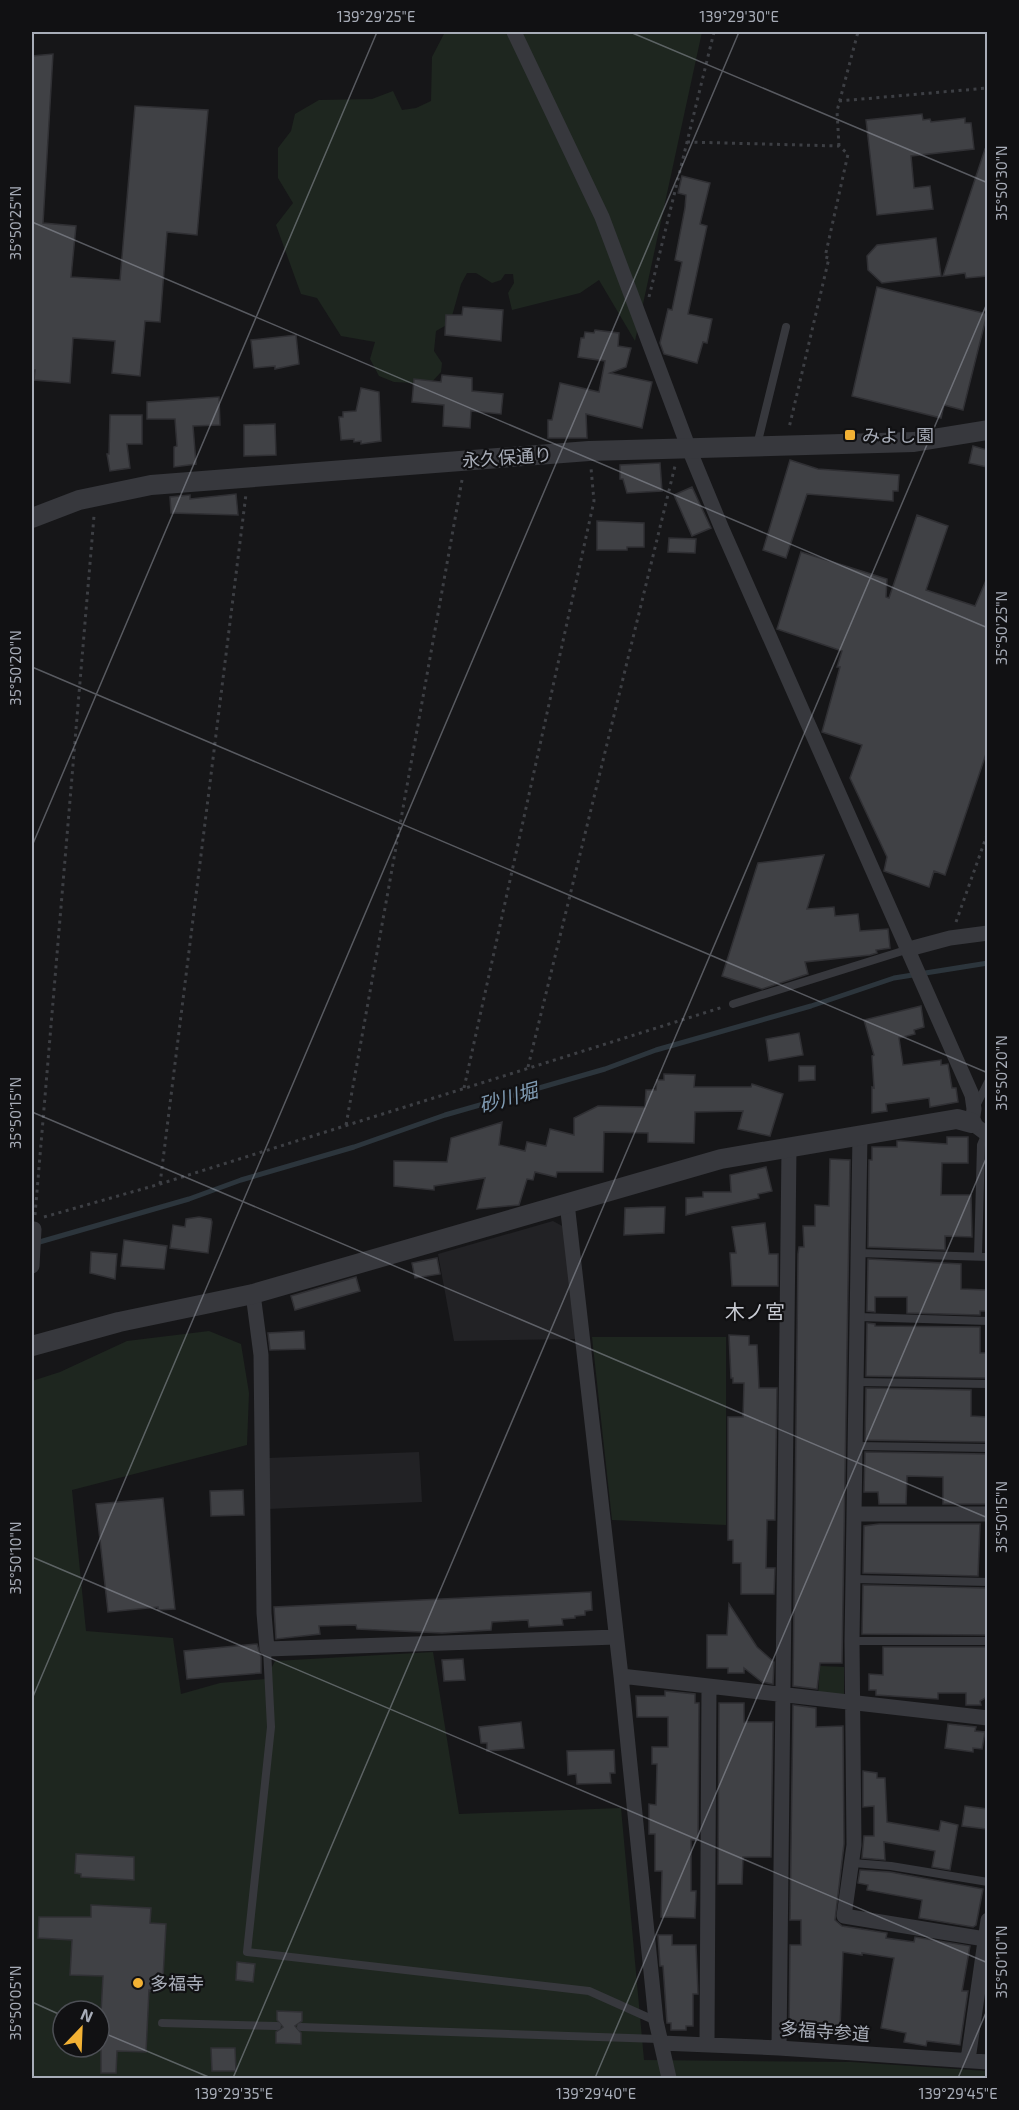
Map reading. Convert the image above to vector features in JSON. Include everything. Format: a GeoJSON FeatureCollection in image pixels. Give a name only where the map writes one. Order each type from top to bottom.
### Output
{"type":"FeatureCollection","features":[{"type":"Feature","properties":{"kind":"street"},"geometry":{"type":"LineString","coordinates":[[32,1346],[119,1322],[253,1294],[722,1159],[957,1119],[980,1125],[972,1095],[929,996],[684,449],[602,217],[514,32]]}},
{"type":"Feature","properties":{"kind":"street","name":"永久保通り"},"geometry":{"type":"LineString","coordinates":[[32,518],[96,497],[151,485],[589,451],[914,442],[987,430]]}},
{"type":"Feature","properties":{"kind":"street"},"geometry":{"type":"LineString","coordinates":[[910,953],[950,938],[987,933]]}},
{"type":"Feature","properties":{"kind":"street"},"geometry":{"type":"LineString","coordinates":[[860,1134],[852,1641],[853,1863],[844,1916],[985,1939]]}},
{"type":"Feature","properties":{"kind":"street"},"geometry":{"type":"LineString","coordinates":[[779,2048],[789,1147]]}},
{"type":"Feature","properties":{"kind":"street"},"geometry":{"type":"LineString","coordinates":[[567,1203],[621,1676],[656,2021],[669,2079]]}},
{"type":"Feature","properties":{"kind":"street"},"geometry":{"type":"LineString","coordinates":[[32,1266],[34,1229]]}},
{"type":"Feature","properties":{"kind":"street"},"geometry":{"type":"LineString","coordinates":[[253,1294],[261,1355],[264,1613],[267,1649],[616,1637]]}},
{"type":"Feature","properties":{"kind":"street"},"geometry":{"type":"LineString","coordinates":[[855,1514],[987,1514]]}},
{"type":"Feature","properties":{"kind":"street"},"geometry":{"type":"LineString","coordinates":[[621,1676],[987,1718]]}},
{"type":"Feature","properties":{"kind":"street"},"geometry":{"type":"LineString","coordinates":[[707,2044],[709,1686]]}},
{"type":"Feature","properties":{"kind":"street"},"geometry":{"type":"LineString","coordinates":[[968,2060],[987,1920]]}},
{"type":"Feature","properties":{"kind":"street","name":"多福寺参道"},"geometry":{"type":"LineString","coordinates":[[660,2041],[987,2062]]}},
{"type":"Feature","properties":{"kind":"lane"},"geometry":{"type":"LineString","coordinates":[[757,447],[786,327]]}},
{"type":"Feature","properties":{"kind":"lane"},"geometry":{"type":"LineString","coordinates":[[733,1004],[910,953]]}},
{"type":"Feature","properties":{"kind":"lane"},"geometry":{"type":"LineString","coordinates":[[978,1256],[980,1125],[987,1082]]}},
{"type":"Feature","properties":{"kind":"lane"},"geometry":{"type":"LineString","coordinates":[[858,1253],[987,1257]]}},
{"type":"Feature","properties":{"kind":"lane"},"geometry":{"type":"LineString","coordinates":[[858,1317],[987,1321]]}},
{"type":"Feature","properties":{"kind":"lane"},"geometry":{"type":"LineString","coordinates":[[856,1382],[987,1384]]}},
{"type":"Feature","properties":{"kind":"lane"},"geometry":{"type":"LineString","coordinates":[[856,1446],[987,1448]]}},
{"type":"Feature","properties":{"kind":"lane"},"geometry":{"type":"LineString","coordinates":[[854,1579],[987,1582]]}},
{"type":"Feature","properties":{"kind":"lane"},"geometry":{"type":"LineString","coordinates":[[852,1641],[987,1641]]}},
{"type":"Feature","properties":{"kind":"lane"},"geometry":{"type":"LineString","coordinates":[[267,1649],[271,1727],[247,1952],[589,1991],[656,2021]]}},
{"type":"Feature","properties":{"kind":"lane"},"geometry":{"type":"LineString","coordinates":[[853,1863],[891,1866],[987,1882]]}},
{"type":"Feature","properties":{"kind":"lane"},"geometry":{"type":"LineString","coordinates":[[162,2023],[277,2026]]}},
{"type":"Feature","properties":{"kind":"lane"},"geometry":{"type":"LineString","coordinates":[[302,2027],[660,2041]]}},
{"type":"Feature","properties":{"kind":"path"},"geometry":{"type":"LineString","coordinates":[[642,325],[714,32]]}},
{"type":"Feature","properties":{"kind":"path"},"geometry":{"type":"LineString","coordinates":[[839,146],[839,102],[858,32]]}},
{"type":"Feature","properties":{"kind":"path"},"geometry":{"type":"LineString","coordinates":[[839,102],[987,88]]}},
{"type":"Feature","properties":{"kind":"path"},"geometry":{"type":"LineString","coordinates":[[687,142],[839,146],[848,154],[848,164],[825,257],[829,258],[785,447]]}},
{"type":"Feature","properties":{"kind":"path"},"geometry":{"type":"LineString","coordinates":[[528,1067],[684,449]]}},
{"type":"Feature","properties":{"kind":"path"},"geometry":{"type":"LineString","coordinates":[[464,1088],[594,501],[589,451]]}},
{"type":"Feature","properties":{"kind":"path"},"geometry":{"type":"LineString","coordinates":[[346,1125],[463,473],[462,460]]}},
{"type":"Feature","properties":{"kind":"path"},"geometry":{"type":"LineString","coordinates":[[160,1184],[248,478]]}},
{"type":"Feature","properties":{"kind":"path"},"geometry":{"type":"LineString","coordinates":[[96,497],[34,1220],[160,1184],[733,1004]]}},
{"type":"Feature","properties":{"kind":"path"},"geometry":{"type":"LineString","coordinates":[[950,938],[987,831]]}},
{"type":"Feature","properties":{"kind":"shaded area"},"geometry":{"type":"Polygon","coordinates":[[[445,32],[702,32],[635,341],[599,280],[580,293],[512,310],[508,293],[514,283],[513,274],[505,274],[501,280],[492,283],[476,273],[467,273],[461,284],[450,323],[436,331],[434,351],[442,363],[441,372],[430,384],[394,382],[379,376],[370,359],[375,342],[341,336],[317,298],[301,294],[276,225],[293,203],[278,178],[278,148],[291,131],[295,114],[319,100],[372,99],[393,91],[402,110],[416,108],[431,101],[432,57],[445,32]]]}},
{"type":"Feature","properties":{"kind":"shaded area"},"geometry":{"type":"Polygon","coordinates":[[[553,1221],[564,1227],[576,1339],[454,1341],[438,1254],[553,1221]]]}},
{"type":"Feature","properties":{"kind":"shaded area"},"geometry":{"type":"Polygon","coordinates":[[[209,1331],[241,1344],[249,1393],[247,1445],[72,1490],[86,1631],[173,1638],[181,1694],[220,1683],[266,1679],[275,1661],[433,1652],[459,1814],[621,1808],[644,2060],[851,2062],[987,2071],[987,2078],[32,2078],[32,1381],[60,1372],[127,1341],[209,1331]]]}},
{"type":"Feature","properties":{"kind":"shaded area"},"geometry":{"type":"Polygon","coordinates":[[[592,1337],[726,1337],[726,1525],[612,1520],[592,1337]]]}},
{"type":"Feature","properties":{"kind":"shaded area"},"geometry":{"type":"Polygon","coordinates":[[[419,1452],[422,1502],[268,1509],[268,1458],[419,1452]]]}},
{"type":"Feature","properties":{"kind":"shaded area"},"geometry":{"type":"Polygon","coordinates":[[[820,1666],[844,1667],[844,1694],[841,1696],[818,1695],[820,1666]]]}},
{"type":"Feature","properties":{"kind":"building"},"geometry":{"type":"Polygon","coordinates":[[[53,54],[43,223],[76,226],[71,277],[120,280],[135,106],[208,110],[197,235],[167,232],[160,322],[145,321],[140,376],[112,373],[115,341],[73,338],[70,383],[34,380],[35,370],[32,370],[32,56],[53,54]]]}},
{"type":"Feature","properties":{"kind":"building"},"geometry":{"type":"Polygon","coordinates":[[[922,114],[923,120],[930,119],[931,122],[965,118],[965,123],[971,123],[974,149],[911,156],[914,188],[930,186],[933,209],[877,215],[866,120],[922,114]]]}},
{"type":"Feature","properties":{"kind":"building"},"geometry":{"type":"Polygon","coordinates":[[[985,149],[987,150],[987,276],[966,278],[965,273],[943,276],[985,149]]]}},
{"type":"Feature","properties":{"kind":"building"},"geometry":{"type":"Polygon","coordinates":[[[682,176],[710,183],[700,224],[707,226],[688,314],[712,319],[707,343],[703,342],[697,363],[664,354],[660,343],[668,309],[672,310],[682,262],[675,260],[685,208],[686,195],[678,193],[682,176]]]}},
{"type":"Feature","properties":{"kind":"building"},"geometry":{"type":"Polygon","coordinates":[[[936,238],[941,276],[882,283],[868,270],[867,256],[877,245],[936,238]]]}},
{"type":"Feature","properties":{"kind":"building"},"geometry":{"type":"Polygon","coordinates":[[[877,287],[987,314],[963,410],[944,405],[941,418],[852,396],[877,287]]]}},
{"type":"Feature","properties":{"kind":"building"},"geometry":{"type":"Polygon","coordinates":[[[463,307],[503,310],[501,341],[445,335],[446,315],[462,315],[463,307]]]}},
{"type":"Feature","properties":{"kind":"building"},"geometry":{"type":"Polygon","coordinates":[[[595,330],[619,333],[618,346],[631,348],[626,367],[610,373],[652,382],[642,428],[586,414],[587,438],[548,438],[548,420],[552,420],[560,383],[599,392],[605,361],[578,357],[581,338],[584,338],[585,332],[594,333],[595,330]]]}},
{"type":"Feature","properties":{"kind":"building"},"geometry":{"type":"Polygon","coordinates":[[[296,335],[299,364],[275,369],[275,366],[254,368],[251,340],[296,335]]]}},
{"type":"Feature","properties":{"kind":"building"},"geometry":{"type":"Polygon","coordinates":[[[442,375],[472,378],[472,391],[503,394],[501,414],[471,411],[470,428],[443,426],[444,405],[412,402],[414,379],[441,382],[442,375]]]}},
{"type":"Feature","properties":{"kind":"building"},"geometry":{"type":"Polygon","coordinates":[[[361,388],[379,392],[381,441],[361,444],[361,441],[354,442],[354,439],[341,440],[339,417],[343,417],[343,412],[356,411],[361,388]]]}},
{"type":"Feature","properties":{"kind":"building"},"geometry":{"type":"Polygon","coordinates":[[[219,397],[220,425],[193,426],[196,464],[174,467],[174,447],[177,446],[175,419],[147,419],[147,402],[219,397]]]}},
{"type":"Feature","properties":{"kind":"building"},"geometry":{"type":"Polygon","coordinates":[[[110,415],[142,415],[142,444],[127,444],[130,468],[110,471],[107,454],[109,454],[110,415]]]}},
{"type":"Feature","properties":{"kind":"building"},"geometry":{"type":"Polygon","coordinates":[[[275,424],[276,455],[244,456],[244,425],[275,424]]]}},
{"type":"Feature","properties":{"kind":"building"},"geometry":{"type":"Polygon","coordinates":[[[973,446],[987,450],[987,467],[969,463],[973,446]]]}},
{"type":"Feature","properties":{"kind":"building"},"geometry":{"type":"Polygon","coordinates":[[[790,460],[818,469],[899,475],[898,491],[893,491],[893,501],[807,494],[786,558],[763,550],[790,460]]]}},
{"type":"Feature","properties":{"kind":"building"},"geometry":{"type":"Polygon","coordinates":[[[660,463],[662,491],[627,493],[623,479],[620,479],[620,465],[660,463]]]}},
{"type":"Feature","properties":{"kind":"building"},"geometry":{"type":"Polygon","coordinates":[[[692,487],[711,528],[692,536],[674,495],[692,487]]]}},
{"type":"Feature","properties":{"kind":"building"},"geometry":{"type":"Polygon","coordinates":[[[236,494],[238,515],[171,513],[170,497],[190,495],[190,499],[236,494]]]}},
{"type":"Feature","properties":{"kind":"building"},"geometry":{"type":"Polygon","coordinates":[[[917,515],[948,526],[926,590],[975,606],[987,578],[987,751],[945,875],[934,871],[929,887],[884,871],[887,857],[850,778],[862,745],[822,732],[840,667],[837,667],[842,651],[777,629],[801,552],[887,579],[886,597],[889,598],[917,515]]]}},
{"type":"Feature","properties":{"kind":"building"},"geometry":{"type":"Polygon","coordinates":[[[597,521],[644,523],[644,547],[627,547],[627,550],[597,550],[597,521]]]}},
{"type":"Feature","properties":{"kind":"building"},"geometry":{"type":"Polygon","coordinates":[[[669,538],[696,539],[695,553],[668,552],[669,538]]]}},
{"type":"Feature","properties":{"kind":"building"},"geometry":{"type":"Polygon","coordinates":[[[824,855],[807,909],[834,907],[835,916],[858,914],[860,931],[888,929],[890,948],[876,950],[877,953],[870,955],[805,962],[808,974],[762,989],[722,976],[758,863],[824,855]]]}},
{"type":"Feature","properties":{"kind":"building"},"geometry":{"type":"Polygon","coordinates":[[[921,1006],[924,1027],[914,1030],[915,1034],[899,1038],[903,1065],[941,1060],[941,1065],[948,1064],[952,1088],[956,1088],[958,1102],[930,1107],[929,1098],[886,1104],[887,1111],[872,1113],[872,1087],[874,1088],[872,1056],[874,1055],[864,1020],[921,1006]]]}},
{"type":"Feature","properties":{"kind":"building"},"geometry":{"type":"Polygon","coordinates":[[[799,1033],[803,1055],[769,1061],[766,1039],[799,1033]]]}},
{"type":"Feature","properties":{"kind":"building"},"geometry":{"type":"Polygon","coordinates":[[[799,1066],[815,1066],[815,1080],[799,1081],[799,1066]]]}},
{"type":"Feature","properties":{"kind":"building"},"geometry":{"type":"Polygon","coordinates":[[[664,1074],[695,1075],[694,1087],[751,1087],[752,1084],[783,1094],[770,1136],[738,1129],[743,1111],[695,1112],[694,1143],[648,1142],[648,1133],[604,1132],[603,1172],[557,1172],[556,1177],[535,1172],[533,1180],[527,1179],[519,1205],[477,1209],[485,1178],[434,1186],[434,1190],[394,1186],[394,1161],[447,1162],[451,1138],[502,1122],[499,1145],[525,1151],[527,1142],[546,1146],[550,1129],[574,1135],[574,1118],[598,1106],[645,1107],[646,1090],[656,1090],[657,1080],[664,1080],[664,1074]]]}},
{"type":"Feature","properties":{"kind":"building"},"geometry":{"type":"Polygon","coordinates":[[[947,1137],[968,1137],[968,1163],[942,1163],[941,1195],[971,1195],[972,1237],[945,1236],[945,1250],[868,1247],[869,1160],[872,1160],[872,1147],[897,1147],[897,1141],[947,1144],[947,1137]]]}},
{"type":"Feature","properties":{"kind":"building"},"geometry":{"type":"Polygon","coordinates":[[[830,1159],[850,1160],[842,1663],[820,1663],[817,1689],[793,1686],[798,1254],[799,1247],[804,1247],[803,1226],[815,1226],[815,1205],[829,1206],[830,1159]]]}},
{"type":"Feature","properties":{"kind":"building"},"geometry":{"type":"Polygon","coordinates":[[[766,1167],[772,1191],[758,1194],[759,1198],[686,1215],[686,1198],[703,1197],[703,1192],[731,1192],[730,1175],[766,1167]]]}},
{"type":"Feature","properties":{"kind":"building"},"geometry":{"type":"Polygon","coordinates":[[[665,1207],[664,1233],[624,1235],[625,1208],[665,1207]]]}},
{"type":"Feature","properties":{"kind":"building"},"geometry":{"type":"Polygon","coordinates":[[[199,1217],[211,1219],[212,1222],[208,1253],[170,1248],[173,1225],[185,1227],[186,1219],[199,1217]]]}},
{"type":"Feature","properties":{"kind":"building"},"geometry":{"type":"Polygon","coordinates":[[[765,1223],[769,1254],[778,1254],[778,1286],[732,1286],[730,1253],[736,1253],[732,1227],[765,1223]]]}},
{"type":"Feature","properties":{"kind":"building"},"geometry":{"type":"Polygon","coordinates":[[[124,1240],[167,1246],[164,1269],[121,1266],[124,1240]]]}},
{"type":"Feature","properties":{"kind":"building"},"geometry":{"type":"Polygon","coordinates":[[[91,1252],[117,1254],[115,1279],[90,1273],[91,1252]]]}},
{"type":"Feature","properties":{"kind":"building"},"geometry":{"type":"Polygon","coordinates":[[[437,1258],[440,1274],[415,1278],[412,1263],[437,1258]]]}},
{"type":"Feature","properties":{"kind":"building"},"geometry":{"type":"Polygon","coordinates":[[[868,1259],[961,1264],[961,1289],[987,1290],[987,1311],[980,1311],[980,1315],[907,1313],[907,1297],[875,1297],[875,1312],[867,1311],[868,1259]]]}},
{"type":"Feature","properties":{"kind":"building"},"geometry":{"type":"Polygon","coordinates":[[[356,1277],[360,1291],[295,1310],[291,1296],[356,1277]]]}},
{"type":"Feature","properties":{"kind":"building"},"geometry":{"type":"Polygon","coordinates":[[[867,1323],[875,1324],[875,1326],[980,1327],[980,1353],[987,1353],[987,1378],[866,1376],[867,1323]]]}},
{"type":"Feature","properties":{"kind":"building"},"geometry":{"type":"Polygon","coordinates":[[[304,1331],[305,1349],[270,1350],[268,1333],[304,1331]]]}},
{"type":"Feature","properties":{"kind":"building"},"geometry":{"type":"Polygon","coordinates":[[[729,1335],[749,1336],[749,1345],[757,1345],[759,1388],[777,1388],[775,1520],[767,1520],[766,1568],[775,1568],[774,1594],[741,1594],[741,1563],[733,1563],[733,1540],[728,1540],[728,1417],[743,1417],[744,1383],[733,1383],[733,1378],[731,1378],[729,1335]]]}},
{"type":"Feature","properties":{"kind":"building"},"geometry":{"type":"Polygon","coordinates":[[[866,1388],[971,1390],[971,1416],[987,1417],[987,1442],[865,1440],[866,1388]]]}},
{"type":"Feature","properties":{"kind":"building"},"geometry":{"type":"Polygon","coordinates":[[[865,1452],[987,1454],[987,1504],[943,1504],[943,1477],[907,1476],[906,1504],[879,1504],[878,1492],[864,1492],[865,1452]]]}},
{"type":"Feature","properties":{"kind":"building"},"geometry":{"type":"Polygon","coordinates":[[[243,1490],[244,1515],[211,1516],[210,1491],[243,1490]]]}},
{"type":"Feature","properties":{"kind":"building"},"geometry":{"type":"Polygon","coordinates":[[[163,1498],[175,1609],[158,1610],[158,1607],[108,1612],[96,1504],[163,1498]]]}},
{"type":"Feature","properties":{"kind":"building"},"geometry":{"type":"Polygon","coordinates":[[[980,1524],[978,1576],[863,1573],[864,1526],[980,1524]]]}},
{"type":"Feature","properties":{"kind":"building"},"geometry":{"type":"Polygon","coordinates":[[[863,1585],[987,1588],[987,1635],[862,1634],[863,1585]]]}},
{"type":"Feature","properties":{"kind":"building"},"geometry":{"type":"Polygon","coordinates":[[[591,1592],[592,1610],[585,1611],[585,1615],[575,1616],[575,1618],[562,1619],[563,1625],[529,1627],[528,1620],[492,1622],[491,1630],[442,1633],[357,1629],[356,1625],[319,1626],[320,1634],[276,1639],[274,1607],[591,1592]]]}},
{"type":"Feature","properties":{"kind":"building"},"geometry":{"type":"Polygon","coordinates":[[[729,1604],[757,1647],[774,1662],[773,1684],[762,1682],[744,1668],[744,1673],[728,1673],[728,1668],[707,1668],[707,1635],[727,1635],[729,1604]]]}},
{"type":"Feature","properties":{"kind":"building"},"geometry":{"type":"Polygon","coordinates":[[[257,1644],[261,1657],[261,1673],[187,1679],[184,1651],[257,1644]]]}},
{"type":"Feature","properties":{"kind":"building"},"geometry":{"type":"Polygon","coordinates":[[[883,1647],[987,1647],[987,1697],[980,1701],[981,1705],[966,1705],[966,1693],[938,1693],[938,1699],[876,1695],[876,1690],[869,1690],[869,1674],[883,1675],[883,1647]]]}},
{"type":"Feature","properties":{"kind":"building"},"geometry":{"type":"Polygon","coordinates":[[[463,1659],[465,1680],[444,1681],[442,1660],[463,1659]]]}},
{"type":"Feature","properties":{"kind":"building"},"geometry":{"type":"Polygon","coordinates":[[[665,1691],[695,1694],[695,1703],[699,1703],[698,1840],[691,1840],[691,1891],[696,1891],[695,1918],[661,1917],[662,1871],[655,1871],[655,1834],[649,1834],[649,1804],[656,1805],[657,1764],[652,1764],[652,1747],[668,1747],[668,1717],[637,1717],[636,1696],[665,1696],[665,1691]]]}},
{"type":"Feature","properties":{"kind":"building"},"geometry":{"type":"Polygon","coordinates":[[[719,1703],[744,1703],[744,1722],[773,1722],[771,1857],[743,1857],[742,1884],[718,1884],[719,1703]]]}},
{"type":"Feature","properties":{"kind":"building"},"geometry":{"type":"Polygon","coordinates":[[[793,1705],[816,1708],[816,1727],[843,1726],[844,1844],[835,1920],[842,1926],[887,1933],[886,1938],[914,1942],[915,1937],[970,1946],[962,1991],[968,1991],[960,2045],[927,2041],[926,2046],[904,2042],[906,2033],[881,2028],[894,1958],[862,1953],[862,1955],[843,1952],[840,2029],[802,2028],[802,2031],[789,2031],[790,1945],[801,1945],[801,1920],[790,1920],[793,1705]]]}},
{"type":"Feature","properties":{"kind":"building"},"geometry":{"type":"Polygon","coordinates":[[[521,1722],[524,1748],[487,1751],[487,1743],[481,1743],[479,1727],[521,1722]]]}},
{"type":"Feature","properties":{"kind":"building"},"geometry":{"type":"Polygon","coordinates":[[[948,1724],[976,1727],[975,1731],[985,1732],[982,1749],[973,1748],[973,1752],[945,1748],[948,1724]]]}},
{"type":"Feature","properties":{"kind":"building"},"geometry":{"type":"Polygon","coordinates":[[[614,1750],[615,1773],[610,1773],[611,1783],[577,1784],[576,1774],[568,1775],[567,1751],[614,1750]]]}},
{"type":"Feature","properties":{"kind":"building"},"geometry":{"type":"Polygon","coordinates":[[[863,1771],[877,1773],[877,1778],[885,1778],[887,1822],[939,1831],[941,1821],[958,1825],[950,1870],[932,1867],[935,1851],[884,1842],[885,1860],[862,1858],[864,1836],[874,1836],[874,1806],[863,1807],[863,1771]]]}},
{"type":"Feature","properties":{"kind":"building"},"geometry":{"type":"Polygon","coordinates":[[[965,1806],[987,1809],[986,1829],[962,1826],[965,1806]]]}},
{"type":"Feature","properties":{"kind":"building"},"geometry":{"type":"Polygon","coordinates":[[[76,1854],[134,1857],[134,1880],[81,1877],[81,1874],[75,1873],[76,1854]]]}},
{"type":"Feature","properties":{"kind":"building"},"geometry":{"type":"Polygon","coordinates":[[[860,1870],[890,1872],[983,1889],[976,1925],[973,1927],[919,1918],[922,1900],[867,1890],[868,1885],[858,1883],[860,1870]]]}},
{"type":"Feature","properties":{"kind":"building","name":"多福寺"},"geometry":{"type":"Polygon","coordinates":[[[91,1905],[151,1908],[150,1923],[166,1924],[163,1978],[153,1977],[152,1991],[149,1990],[146,2052],[117,2051],[116,2073],[101,2073],[101,2059],[111,2059],[111,1999],[102,1999],[103,1976],[70,1975],[72,1940],[38,1938],[39,1917],[91,1917],[91,1905]]]}},
{"type":"Feature","properties":{"kind":"building"},"geometry":{"type":"Polygon","coordinates":[[[658,1935],[672,1935],[672,1945],[696,1945],[698,1994],[693,1994],[693,2026],[686,2026],[686,2030],[671,2030],[671,2023],[667,2023],[663,1966],[660,1966],[658,1935]]]}},
{"type":"Feature","properties":{"kind":"building"},"geometry":{"type":"Polygon","coordinates":[[[237,1962],[255,1964],[253,1982],[236,1980],[237,1962]]]}},
{"type":"Feature","properties":{"kind":"building"},"geometry":{"type":"Polygon","coordinates":[[[277,2011],[302,2012],[302,2021],[295,2026],[301,2033],[301,2044],[276,2043],[276,2032],[283,2027],[277,2020],[277,2011]]]}},
{"type":"Feature","properties":{"kind":"building"},"geometry":{"type":"Polygon","coordinates":[[[211,2048],[235,2048],[236,2071],[212,2071],[211,2048]]]}},
{"type":"Feature","properties":{"kind":"waterway","name":"砂川堀"},"geometry":{"type":"LineString","coordinates":[[36,1243],[189,1199],[241,1180],[354,1147],[445,1115],[605,1069],[656,1050],[811,1006],[894,978],[988,963]]}},
{"type":"Feature","properties":{"kind":"place","name":"みよし園"},"geometry":{"type":"Point","coordinates":[850,435]}},
{"type":"Feature","properties":{"kind":"place","name":"多福寺"},"geometry":{"type":"Point","coordinates":[138,1983]}},
{"type":"Feature","properties":{"kind":"district","name":"木ノ宮"},"geometry":{"type":"Point","coordinates":[755,1311]}}]}
